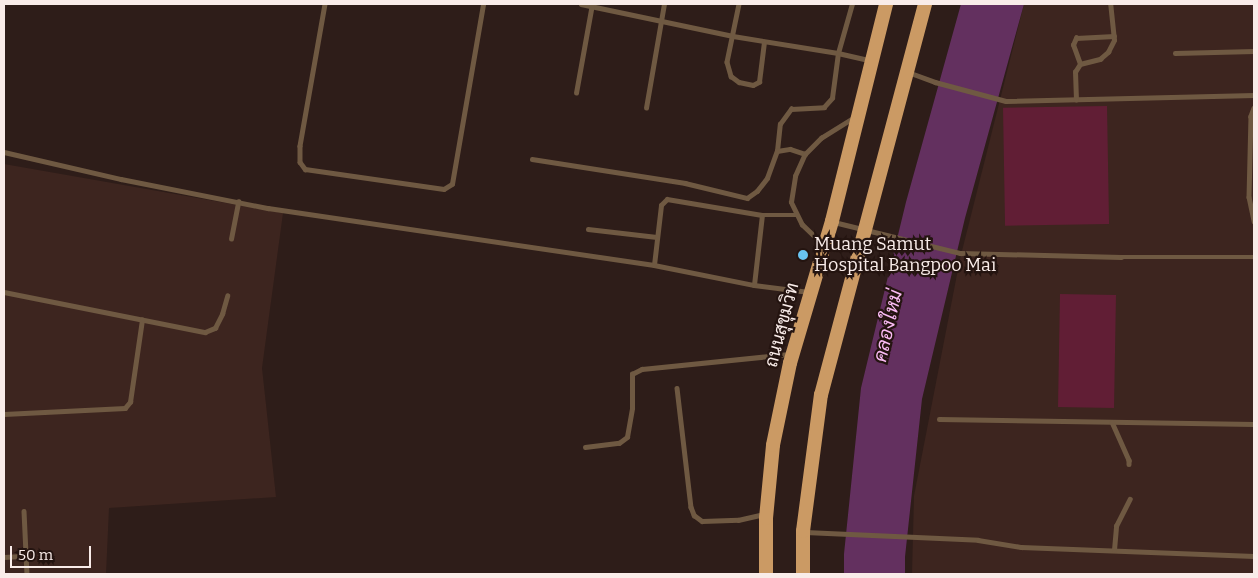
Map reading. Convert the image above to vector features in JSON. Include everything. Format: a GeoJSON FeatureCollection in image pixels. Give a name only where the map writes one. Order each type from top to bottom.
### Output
{"type":"FeatureCollection","features":[{"type":"Feature","properties":{"kind":"highway","name":"ถนนสุขุมวิท"},"geometry":{"type":"LineString","coordinates":[[766,574],[766,514],[773,445],[793,353],[832,221],[886,4]]}},
{"type":"Feature","properties":{"kind":"highway"},"geometry":{"type":"LineString","coordinates":[[803,574],[803,531],[821,394],[925,4]]}},
{"type":"Feature","properties":{"kind":"lane"},"geometry":{"type":"LineString","coordinates":[[325,4],[300,146],[300,162],[305,169],[444,189],[452,184],[483,4]]}},
{"type":"Feature","properties":{"kind":"lane"},"geometry":{"type":"LineString","coordinates":[[581,4],[733,36],[838,53],[871,61]]}},
{"type":"Feature","properties":{"kind":"lane"},"geometry":{"type":"LineString","coordinates":[[646,108],[664,4]]}},
{"type":"Feature","properties":{"kind":"lane"},"geometry":{"type":"LineString","coordinates":[[739,4],[728,62],[731,76],[739,82],[753,85],[759,82],[764,42]]}},
{"type":"Feature","properties":{"kind":"lane"},"geometry":{"type":"LineString","coordinates":[[532,159],[685,183],[746,198],[757,191],[767,178],[778,151],[780,124],[791,109],[824,107],[832,98],[838,53],[852,4]]}},
{"type":"Feature","properties":{"kind":"lane"},"geometry":{"type":"LineString","coordinates":[[1076,100],[1075,72],[1080,64],[1100,59],[1108,52],[1114,36],[1110,4]]}},
{"type":"Feature","properties":{"kind":"lane"},"geometry":{"type":"LineString","coordinates":[[576,93],[592,5]]}},
{"type":"Feature","properties":{"kind":"lane"},"geometry":{"type":"LineString","coordinates":[[1080,64],[1073,44],[1076,38],[1114,36]]}},
{"type":"Feature","properties":{"kind":"lane"},"geometry":{"type":"LineString","coordinates":[[1175,53],[1254,51]]}},
{"type":"Feature","properties":{"kind":"lane"},"geometry":{"type":"LineString","coordinates":[[907,71],[935,82],[1006,100],[1254,95]]}},
{"type":"Feature","properties":{"kind":"lane"},"geometry":{"type":"LineString","coordinates":[[1254,108],[1251,116],[1249,197],[1254,221]]}},
{"type":"Feature","properties":{"kind":"lane"},"geometry":{"type":"LineString","coordinates":[[824,246],[802,225],[791,202],[795,176],[805,154],[821,138],[858,114]]}},
{"type":"Feature","properties":{"kind":"lane"},"geometry":{"type":"LineString","coordinates":[[778,151],[790,149],[805,154]]}},
{"type":"Feature","properties":{"kind":"lane"},"geometry":{"type":"LineString","coordinates":[[4,152],[121,179],[238,202],[570,254],[654,265],[754,285],[810,292]]}},
{"type":"Feature","properties":{"kind":"lane"},"geometry":{"type":"LineString","coordinates":[[654,265],[661,205],[667,199],[762,215],[798,215]]}},
{"type":"Feature","properties":{"kind":"lane"},"geometry":{"type":"LineString","coordinates":[[231,239],[238,202]]}},
{"type":"Feature","properties":{"kind":"lane"},"geometry":{"type":"LineString","coordinates":[[754,285],[762,215]]}},
{"type":"Feature","properties":{"kind":"lane"},"geometry":{"type":"LineString","coordinates":[[832,221],[864,231],[960,253],[1121,257],[1254,257]]}},
{"type":"Feature","properties":{"kind":"lane"},"geometry":{"type":"LineString","coordinates":[[588,229],[657,237]]}},
{"type":"Feature","properties":{"kind":"lane"},"geometry":{"type":"LineString","coordinates":[[4,292],[205,332],[215,328],[222,314],[227,296]]}},
{"type":"Feature","properties":{"kind":"lane"},"geometry":{"type":"LineString","coordinates":[[4,414],[124,408],[130,402],[142,320]]}},
{"type":"Feature","properties":{"kind":"lane"},"geometry":{"type":"LineString","coordinates":[[585,447],[619,443],[627,437],[632,408],[632,374],[642,369],[793,353]]}},
{"type":"Feature","properties":{"kind":"lane"},"geometry":{"type":"LineString","coordinates":[[677,388],[691,507],[694,516],[702,521],[738,520],[766,514]]}},
{"type":"Feature","properties":{"kind":"lane"},"geometry":{"type":"LineString","coordinates":[[939,419],[1254,424]]}},
{"type":"Feature","properties":{"kind":"lane"},"geometry":{"type":"LineString","coordinates":[[1112,422],[1130,460],[1129,464]]}},
{"type":"Feature","properties":{"kind":"lane"},"geometry":{"type":"LineString","coordinates":[[1114,550],[1116,526],[1130,499]]}},
{"type":"Feature","properties":{"kind":"lane"},"geometry":{"type":"LineString","coordinates":[[24,511],[27,574]]}},
{"type":"Feature","properties":{"kind":"lane"},"geometry":{"type":"LineString","coordinates":[[803,531],[826,534],[978,540],[1021,547],[1254,556]]}},
{"type":"Feature","properties":{"kind":"lane"},"geometry":{"type":"LineString","coordinates":[[4,557],[26,556]]}},
{"type":"Feature","properties":{"kind":"shaded area"},"geometry":{"type":"Polygon","coordinates":[[[1024,4],[1254,4],[1254,574],[912,574],[914,496],[960,259],[1024,4]]]}},
{"type":"Feature","properties":{"kind":"shaded area"},"geometry":{"type":"Polygon","coordinates":[[[4,164],[283,213],[262,368],[276,497],[109,508],[106,574],[4,574],[4,164]]]}},
{"type":"Feature","properties":{"kind":"water","name":"คลองใหม่"},"geometry":{"type":"Polygon","coordinates":[[[961,4],[1024,4],[965,218],[922,399],[905,557],[905,574],[844,574],[844,554],[861,388],[906,202],[961,4]]]}},
{"type":"Feature","properties":{"kind":"building"},"geometry":{"type":"Polygon","coordinates":[[[1107,106],[1109,224],[1005,226],[1003,108],[1107,106]]]}},
{"type":"Feature","properties":{"kind":"building"},"geometry":{"type":"Polygon","coordinates":[[[1060,294],[1116,295],[1114,408],[1058,407],[1060,294]]]}},
{"type":"Feature","properties":{"kind":"place","name":"Muang Samut Hospital Bangpoo Mai"},"geometry":{"type":"Point","coordinates":[803,255]}}]}
